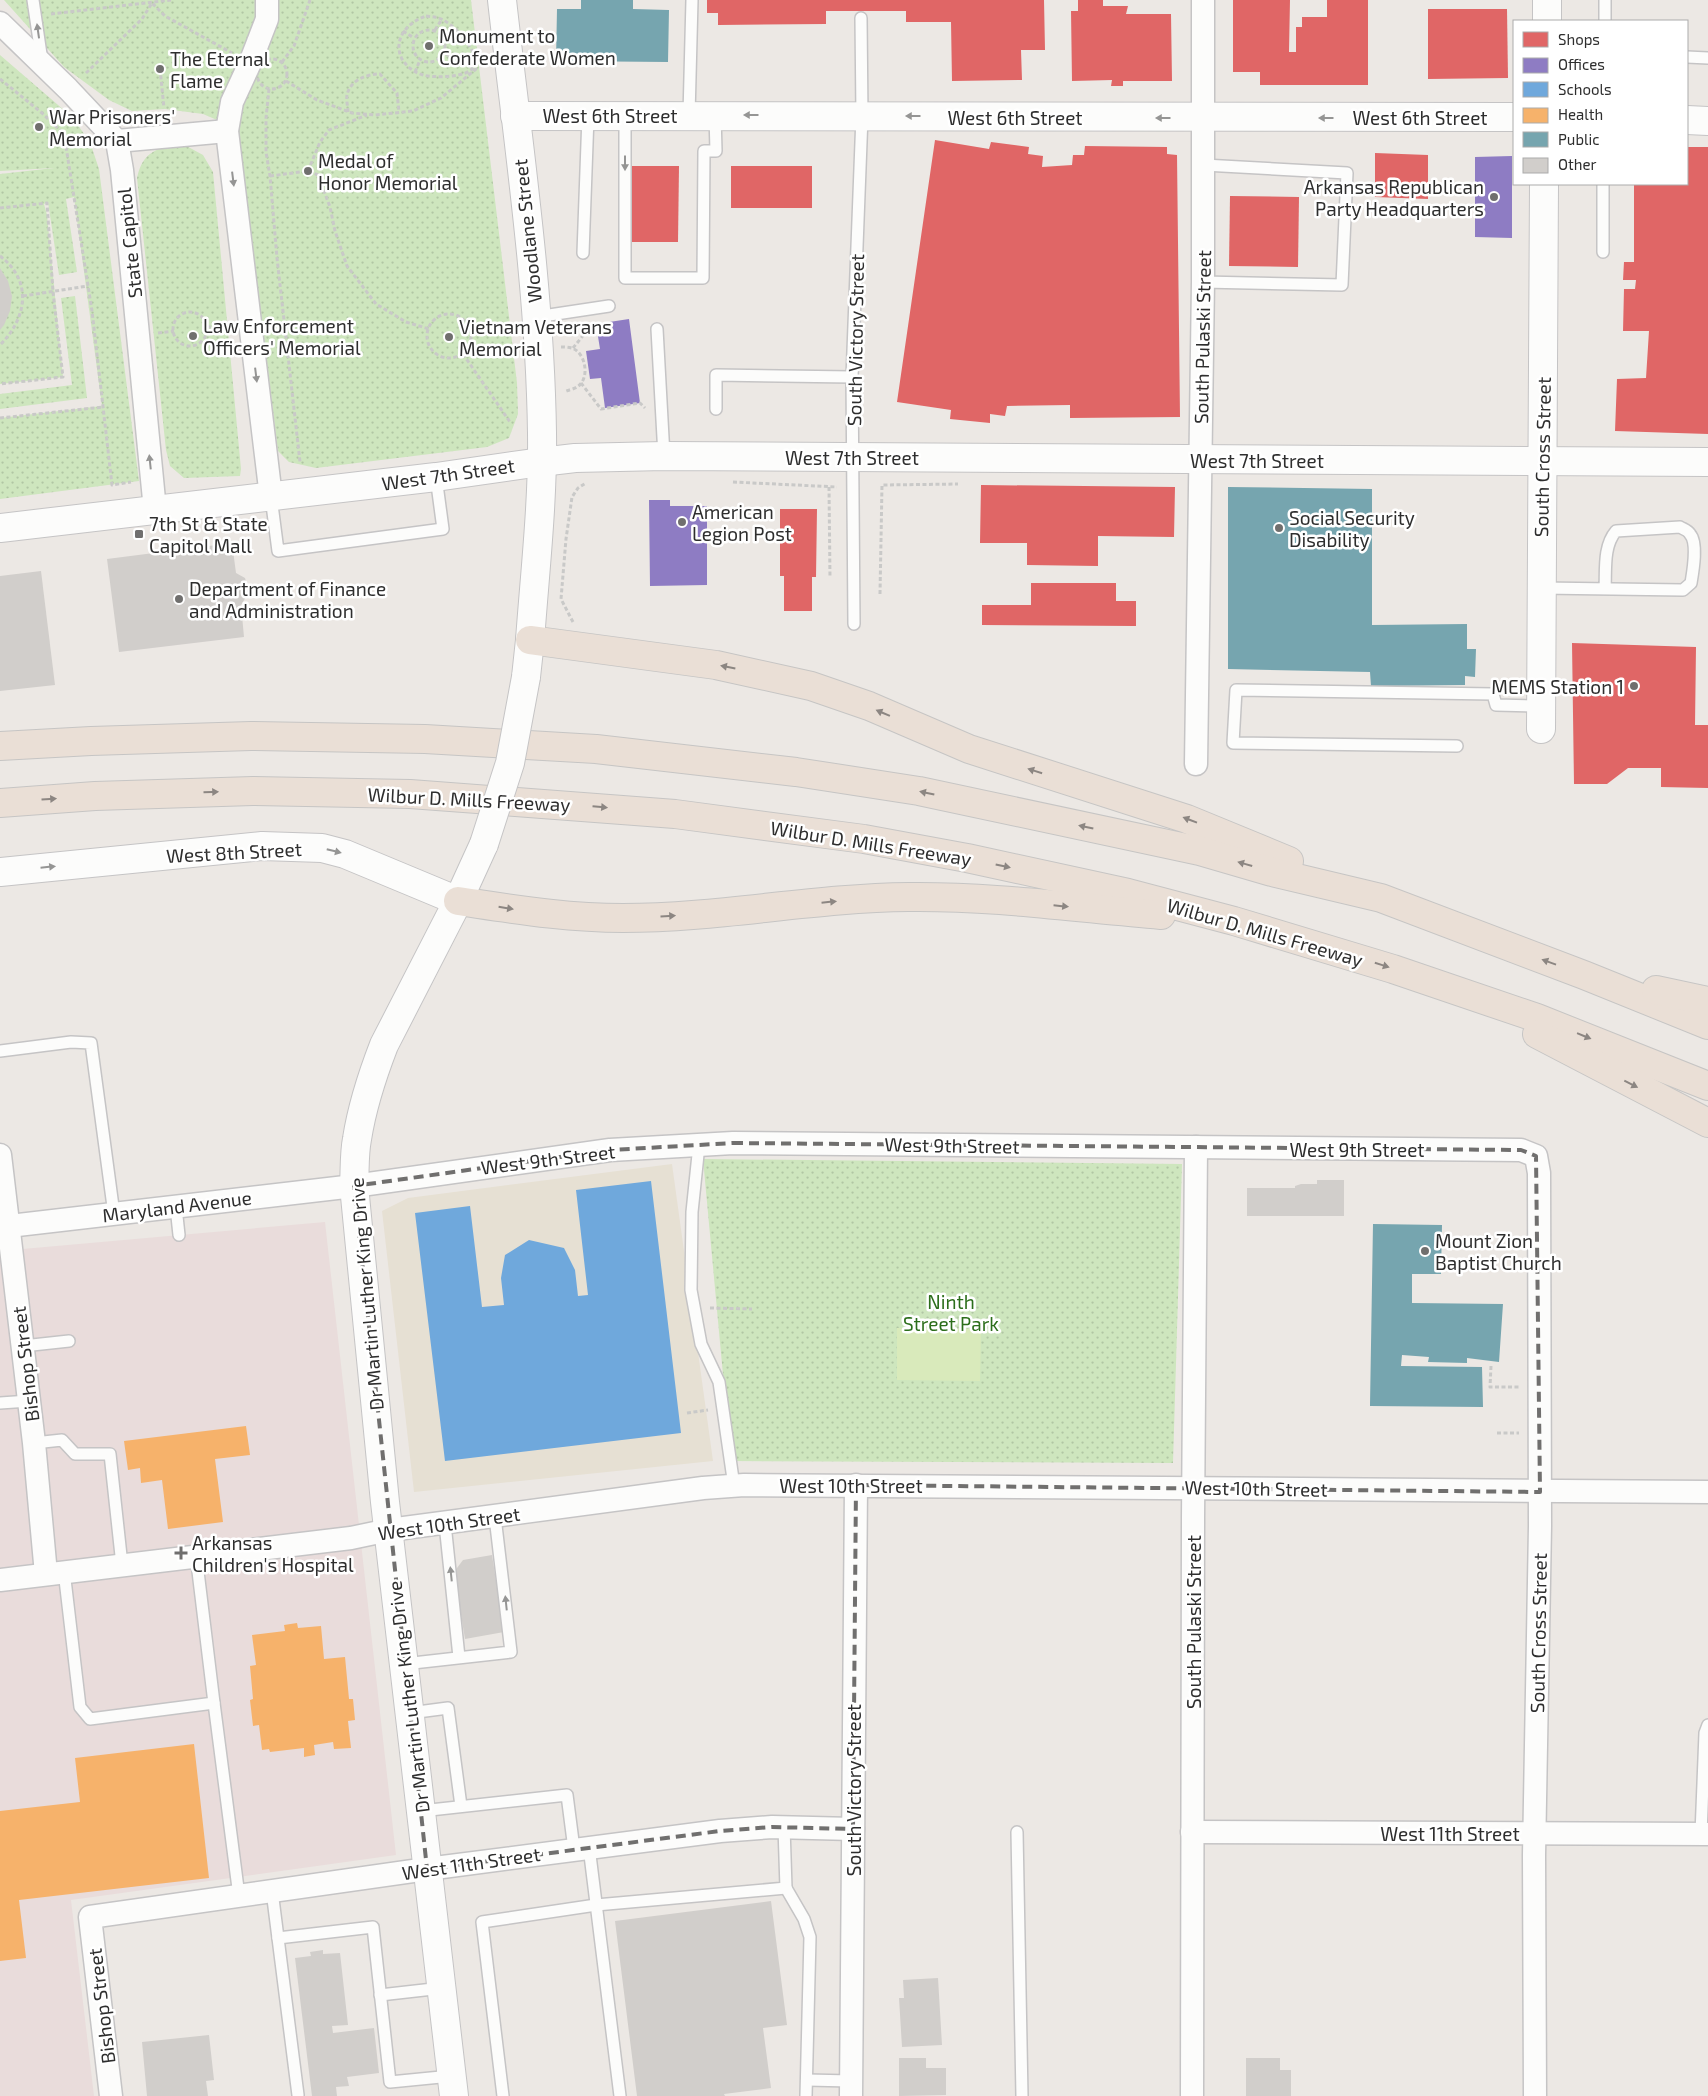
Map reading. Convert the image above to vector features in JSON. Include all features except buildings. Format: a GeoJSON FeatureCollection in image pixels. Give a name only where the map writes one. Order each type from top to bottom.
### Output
{"type":"FeatureCollection","features":[{"type":"Feature","properties":{"kind":"highway"},"geometry":{"type":"LineString","coordinates":[[530,640],[716,665],[811,686],[869,706],[969,749],[1187,819],[1381,898],[1708,1024]]}},
{"type":"Feature","properties":{"kind":"highway"},"geometry":{"type":"LineString","coordinates":[[0,746],[91,740],[345,736],[550,746],[700,760],[796,772],[919,791],[1200,851],[1272,872],[1381,898]]}},
{"type":"Feature","properties":{"kind":"highway","name":"Wilbur D. Mills Freeway"},"geometry":{"type":"LineString","coordinates":[[0,803],[95,796],[253,791],[334,791],[429,795],[675,814],[864,839],[967,858],[1128,893],[1234,921],[1449,987],[1538,1018],[1708,1086]]}},
{"type":"Feature","properties":{"kind":"highway"},"geometry":{"type":"LineString","coordinates":[[458,901],[556,916],[623,918],[721,913],[854,900],[908,897],[985,898],[1234,921]]}},
{"type":"Feature","properties":{"kind":"highway"},"geometry":{"type":"LineString","coordinates":[[1584,975],[1708,1000]]}},
{"type":"Feature","properties":{"kind":"highway"},"geometry":{"type":"LineString","coordinates":[[1449,987],[1708,1123]]}},
{"type":"Feature","properties":{"kind":"street"},"geometry":{"type":"LineString","coordinates":[[267,0],[266,18],[250,63],[232,102],[227,130],[271,497]]}},
{"type":"Feature","properties":{"kind":"street","name":"Woodlane Street"},"geometry":{"type":"LineString","coordinates":[[502,0],[536,317],[542,462]]}},
{"type":"Feature","properties":{"kind":"street","name":"South Pulaski Street"},"geometry":{"type":"LineString","coordinates":[[1196,764],[1203,282],[1203,0]]}},
{"type":"Feature","properties":{"kind":"street"},"geometry":{"type":"LineString","coordinates":[[1547,0],[1547,20]]}},
{"type":"Feature","properties":{"kind":"street"},"geometry":{"type":"LineString","coordinates":[[0,23],[42,63],[116,141],[227,130]]}},
{"type":"Feature","properties":{"kind":"street","name":"West 6th Street"},"geometry":{"type":"LineString","coordinates":[[515,116],[625,114],[1204,118],[1513,117]]}},
{"type":"Feature","properties":{"kind":"street"},"geometry":{"type":"LineString","coordinates":[[1688,120],[1708,121]]}},
{"type":"Feature","properties":{"kind":"street","name":"State Capitol"},"geometry":{"type":"LineString","coordinates":[[116,141],[122,170],[155,510]]}},
{"type":"Feature","properties":{"kind":"street","name":"South Cross Street"},"geometry":{"type":"LineString","coordinates":[[1540,718],[1544,185]]}},
{"type":"Feature","properties":{"kind":"street","name":"West 7th Street"},"geometry":{"type":"LineString","coordinates":[[0,528],[436,477],[663,444],[854,457],[1708,462]]}},
{"type":"Feature","properties":{"kind":"street","name":"Dr Martin Luther King Drive"},"geometry":{"type":"LineString","coordinates":[[453,2086],[389,1530],[354,1186],[357,1140],[365,1099],[376,1065],[458,901],[484,844],[510,763],[526,677],[530,640],[542,499],[542,462]]}},
{"type":"Feature","properties":{"kind":"street","name":"West 8th Street"},"geometry":{"type":"LineString","coordinates":[[0,872],[262,846],[322,848],[346,854],[458,901]]}},
{"type":"Feature","properties":{"kind":"street","name":"West 9th Street"},"geometry":{"type":"LineString","coordinates":[[354,1186],[610,1150],[733,1143],[1521,1150],[1536,1156],[1539,1170]]}},
{"type":"Feature","properties":{"kind":"street","name":"South Pulaski Street"},"geometry":{"type":"LineString","coordinates":[[1192,2096],[1193,1488],[1196,1147]]}},
{"type":"Feature","properties":{"kind":"street","name":"Bishop Street"},"geometry":{"type":"LineString","coordinates":[[0,1155],[4,1226],[23,1346],[34,1443],[55,1572]]}},
{"type":"Feature","properties":{"kind":"street","name":"South Cross Street"},"geometry":{"type":"LineString","coordinates":[[1535,2096],[1535,1834],[1540,1492],[1539,1170]]}},
{"type":"Feature","properties":{"kind":"street","name":"Maryland Avenue"},"geometry":{"type":"LineString","coordinates":[[4,1226],[354,1186]]}},
{"type":"Feature","properties":{"kind":"street","name":"West 10th Street"},"geometry":{"type":"LineString","coordinates":[[0,1580],[196,1555],[351,1538],[389,1530],[734,1486],[856,1485],[1708,1492]]}},
{"type":"Feature","properties":{"kind":"street","name":"South Victory Street"},"geometry":{"type":"LineString","coordinates":[[851,2088],[856,1485]]}},
{"type":"Feature","properties":{"kind":"street","name":"West 11th Street"},"geometry":{"type":"LineString","coordinates":[[90,1917],[427,1869],[720,1831],[784,1827],[853,1829]]}},
{"type":"Feature","properties":{"kind":"street","name":"West 11th Street"},"geometry":{"type":"LineString","coordinates":[[1192,1832],[1705,1834]]}},
{"type":"Feature","properties":{"kind":"street","name":"Bishop Street"},"geometry":{"type":"LineString","coordinates":[[90,1917],[111,2096]]}},
{"type":"Feature","properties":{"kind":"lane"},"geometry":{"type":"LineString","coordinates":[[33,0],[42,63]]}},
{"type":"Feature","properties":{"kind":"lane"},"geometry":{"type":"LineString","coordinates":[[625,114],[625,278],[703,278],[704,151],[716,151],[702,115],[692,0]]}},
{"type":"Feature","properties":{"kind":"lane"},"geometry":{"type":"LineString","coordinates":[[1605,0],[1605,20]]}},
{"type":"Feature","properties":{"kind":"lane","name":"South Victory Street"},"geometry":{"type":"LineString","coordinates":[[854,624],[852,377],[862,116],[861,18]]}},
{"type":"Feature","properties":{"kind":"lane"},"geometry":{"type":"LineString","coordinates":[[1688,57],[1708,58]]}},
{"type":"Feature","properties":{"kind":"lane"},"geometry":{"type":"LineString","coordinates":[[583,253],[588,114]]}},
{"type":"Feature","properties":{"kind":"lane"},"geometry":{"type":"LineString","coordinates":[[1203,282],[1342,285],[1347,173],[1204,165]]}},
{"type":"Feature","properties":{"kind":"lane"},"geometry":{"type":"LineString","coordinates":[[1603,185],[1603,252]]}},
{"type":"Feature","properties":{"kind":"lane"},"geometry":{"type":"LineString","coordinates":[[536,317],[609,306]]}},
{"type":"Feature","properties":{"kind":"lane"},"geometry":{"type":"LineString","coordinates":[[657,329],[663,444]]}},
{"type":"Feature","properties":{"kind":"lane"},"geometry":{"type":"LineString","coordinates":[[716,409],[716,375],[852,377]]}},
{"type":"Feature","properties":{"kind":"lane"},"geometry":{"type":"LineString","coordinates":[[271,497],[278,551],[443,529],[436,477]]}},
{"type":"Feature","properties":{"kind":"lane"},"geometry":{"type":"LineString","coordinates":[[1540,588],[1605,589],[1683,590],[1691,583],[1694,566],[1693,538],[1689,532],[1680,527],[1616,531],[1607,545],[1605,589]]}},
{"type":"Feature","properties":{"kind":"lane"},"geometry":{"type":"LineString","coordinates":[[1457,746],[1233,743],[1236,690],[1493,694],[1496,704],[1540,718]]}},
{"type":"Feature","properties":{"kind":"lane"},"geometry":{"type":"LineString","coordinates":[[0,1051],[71,1042],[91,1043],[114,1214]]}},
{"type":"Feature","properties":{"kind":"lane"},"geometry":{"type":"LineString","coordinates":[[699,1144],[692,1212],[691,1290],[701,1344],[719,1382],[734,1486]]}},
{"type":"Feature","properties":{"kind":"lane"},"geometry":{"type":"LineString","coordinates":[[176,1207],[179,1235]]}},
{"type":"Feature","properties":{"kind":"lane"},"geometry":{"type":"LineString","coordinates":[[23,1346],[69,1341]]}},
{"type":"Feature","properties":{"kind":"lane"},"geometry":{"type":"LineString","coordinates":[[0,1403],[29,1401]]}},
{"type":"Feature","properties":{"kind":"lane"},"geometry":{"type":"LineString","coordinates":[[34,1443],[62,1440],[75,1454],[110,1454],[122,1565]]}},
{"type":"Feature","properties":{"kind":"lane"},"geometry":{"type":"LineString","coordinates":[[404,1664],[511,1652],[495,1517]]}},
{"type":"Feature","properties":{"kind":"lane"},"geometry":{"type":"LineString","coordinates":[[445,1524],[459,1657]]}},
{"type":"Feature","properties":{"kind":"lane"},"geometry":{"type":"LineString","coordinates":[[196,1555],[239,1896]]}},
{"type":"Feature","properties":{"kind":"lane"},"geometry":{"type":"LineString","coordinates":[[55,1572],[80,1707],[90,1719],[214,1703]]}},
{"type":"Feature","properties":{"kind":"lane"},"geometry":{"type":"LineString","coordinates":[[410,1713],[448,1708],[461,1806]]}},
{"type":"Feature","properties":{"kind":"lane"},"geometry":{"type":"LineString","coordinates":[[1705,1834],[1705,1733],[1708,1725]]}},
{"type":"Feature","properties":{"kind":"lane"},"geometry":{"type":"LineString","coordinates":[[421,1811],[567,1795],[596,1905],[620,2096]]}},
{"type":"Feature","properties":{"kind":"lane"},"geometry":{"type":"LineString","coordinates":[[784,1827],[786,1888],[804,1919],[810,1937],[806,2096]]}},
{"type":"Feature","properties":{"kind":"lane"},"geometry":{"type":"LineString","coordinates":[[1017,1832],[1022,2096]]}},
{"type":"Feature","properties":{"kind":"lane"},"geometry":{"type":"LineString","coordinates":[[503,2096],[482,1922],[596,1905],[786,1888]]}},
{"type":"Feature","properties":{"kind":"lane"},"geometry":{"type":"LineString","coordinates":[[272,1891],[298,2096]]}},
{"type":"Feature","properties":{"kind":"lane"},"geometry":{"type":"LineString","coordinates":[[278,1938],[373,1926],[390,2082],[453,2086]]}},
{"type":"Feature","properties":{"kind":"lane"},"geometry":{"type":"LineString","coordinates":[[380,1995],[442,1988]]}},
{"type":"Feature","properties":{"kind":"lane"},"geometry":{"type":"LineString","coordinates":[[807,2080],[851,2088]]}},
{"type":"Feature","properties":{"kind":"path"},"geometry":{"type":"LineString","coordinates":[[51,14],[171,0]]}},
{"type":"Feature","properties":{"kind":"path"},"geometry":{"type":"LineString","coordinates":[[282,62],[294,46],[310,0]]}},
{"type":"Feature","properties":{"kind":"path"},"geometry":{"type":"LineString","coordinates":[[152,3],[165,16],[237,56]]}},
{"type":"Feature","properties":{"kind":"path"},"geometry":{"type":"LineString","coordinates":[[86,73],[142,18],[152,3]]}},
{"type":"Feature","properties":{"kind":"path"},"geometry":{"type":"LineString","coordinates":[[286,81],[317,100],[348,112],[367,114],[413,111],[441,98],[469,77],[476,69],[474,67],[472,48],[462,35],[442,19],[426,16],[417,19],[403,31],[400,40],[402,58],[415,72],[428,76],[444,76],[470,71],[474,67]]}},
{"type":"Feature","properties":{"kind":"path"},"geometry":{"type":"LineString","coordinates":[[436,30],[442,19]]}},
{"type":"Feature","properties":{"kind":"path"},"geometry":{"type":"LineString","coordinates":[[425,30],[436,30],[445,43],[443,53],[434,61],[420,60],[412,50],[414,38],[425,30]]}},
{"type":"Feature","properties":{"kind":"path"},"geometry":{"type":"LineString","coordinates":[[403,31],[414,38]]}},
{"type":"Feature","properties":{"kind":"path"},"geometry":{"type":"LineString","coordinates":[[443,53],[474,67]]}},
{"type":"Feature","properties":{"kind":"path"},"geometry":{"type":"LineString","coordinates":[[268,59],[282,62],[288,71],[286,81],[279,88],[269,89],[264,87],[258,79],[258,69],[268,59]]}},
{"type":"Feature","properties":{"kind":"path"},"geometry":{"type":"LineString","coordinates":[[415,72],[420,60]]}},
{"type":"Feature","properties":{"kind":"path"},"geometry":{"type":"LineString","coordinates":[[160,69],[164,108]]}},
{"type":"Feature","properties":{"kind":"path"},"geometry":{"type":"LineString","coordinates":[[348,112],[347,94],[358,79],[369,74],[380,74],[397,93],[399,112]]}},
{"type":"Feature","properties":{"kind":"path"},"geometry":{"type":"LineString","coordinates":[[0,79],[42,113],[64,134],[88,286],[112,484],[131,482]]}},
{"type":"Feature","properties":{"kind":"path"},"geometry":{"type":"LineString","coordinates":[[269,89],[266,118],[266,152],[300,462]]}},
{"type":"Feature","properties":{"kind":"path"},"geometry":{"type":"LineString","coordinates":[[308,171],[320,142],[329,130],[367,114]]}},
{"type":"Feature","properties":{"kind":"path"},"geometry":{"type":"LineString","coordinates":[[270,176],[308,171],[318,175],[330,207],[335,231],[347,266],[376,304],[406,322],[428,329]]}},
{"type":"Feature","properties":{"kind":"path"},"geometry":{"type":"LineString","coordinates":[[0,208],[47,203],[53,292],[63,377],[0,384]]}},
{"type":"Feature","properties":{"kind":"path"},"geometry":{"type":"LineString","coordinates":[[0,256],[8,262],[18,278],[23,296],[21,315],[13,332],[0,345]]}},
{"type":"Feature","properties":{"kind":"path"},"geometry":{"type":"LineString","coordinates":[[23,296],[88,286]]}},
{"type":"Feature","properties":{"kind":"path"},"geometry":{"type":"LineString","coordinates":[[196,313],[204,320],[207,330],[202,341],[197,344],[186,345],[177,339],[173,328],[181,315],[196,313]]}},
{"type":"Feature","properties":{"kind":"path"},"geometry":{"type":"LineString","coordinates":[[446,314],[460,317],[466,322],[471,335],[468,348],[462,354],[449,358],[435,353],[428,341],[428,329],[439,316],[446,314]]}},
{"type":"Feature","properties":{"kind":"path"},"geometry":{"type":"LineString","coordinates":[[573,348],[590,327]]}},
{"type":"Feature","properties":{"kind":"path"},"geometry":{"type":"LineString","coordinates":[[560,347],[573,348],[581,355],[585,367],[584,378],[578,387],[566,391]]}},
{"type":"Feature","properties":{"kind":"path"},"geometry":{"type":"LineString","coordinates":[[462,354],[510,422]]}},
{"type":"Feature","properties":{"kind":"path"},"geometry":{"type":"LineString","coordinates":[[581,383],[601,409],[640,403],[662,424],[663,444]]}},
{"type":"Feature","properties":{"kind":"path"},"geometry":{"type":"LineString","coordinates":[[0,418],[103,407]]}},
{"type":"Feature","properties":{"kind":"path"},"geometry":{"type":"LineString","coordinates":[[573,623],[561,599],[566,539],[572,498],[578,488],[594,479]]}},
{"type":"Feature","properties":{"kind":"path"},"geometry":{"type":"LineString","coordinates":[[724,482],[781,483],[829,487],[854,485]]}},
{"type":"Feature","properties":{"kind":"path"},"geometry":{"type":"LineString","coordinates":[[880,594],[882,485],[960,484]]}},
{"type":"Feature","properties":{"kind":"path"},"geometry":{"type":"LineString","coordinates":[[829,487],[830,578]]}},
{"type":"Feature","properties":{"kind":"path"},"geometry":{"type":"LineString","coordinates":[[694,1309],[752,1309]]}},
{"type":"Feature","properties":{"kind":"path"},"geometry":{"type":"LineString","coordinates":[[1491,1366],[1490,1387],[1540,1387]]}},
{"type":"Feature","properties":{"kind":"highlighted area"},"geometry":{"type":"Polygon","coordinates":[[[733,1143],[1521,1150],[1536,1156],[1540,1492],[856,1485],[853,1829],[772,1827],[720,1831],[427,1869],[354,1186],[610,1150],[733,1143]]]}},
{"type":"Feature","properties":{"kind":"shaded area"},"geometry":{"type":"Polygon","coordinates":[[[672,1164],[713,1461],[414,1492],[382,1211],[408,1198],[672,1164]]]}},
{"type":"Feature","properties":{"kind":"shaded area","name":"Arkansas Children's Hospital"},"geometry":{"type":"Polygon","coordinates":[[[325,1222],[396,1855],[71,1900],[94,2096],[0,2096],[0,1251],[325,1222]]]}},
{"type":"Feature","properties":{"kind":"green space"},"geometry":{"type":"Polygon","coordinates":[[[4,0],[471,0],[517,383],[518,414],[509,438],[487,447],[316,468],[289,462],[278,451],[238,129],[203,114],[165,109],[132,111],[109,100],[64,67],[4,0]]]}},
{"type":"Feature","properties":{"kind":"green space"},"geometry":{"type":"Polygon","coordinates":[[[0,55],[72,117],[90,142],[99,169],[139,481],[0,499],[0,418],[102,406],[74,197],[66,199],[77,272],[59,275],[48,202],[44,204],[47,215],[63,377],[0,384],[0,174],[54,168],[0,171],[0,55]]]}},
{"type":"Feature","properties":{"kind":"green space"},"geometry":{"type":"Polygon","coordinates":[[[181,143],[203,155],[213,172],[241,469],[240,476],[184,478],[170,466],[166,450],[137,178],[143,162],[152,153],[164,147],[181,143]]]}},
{"type":"Feature","properties":{"kind":"green space"},"geometry":{"type":"Polygon","coordinates":[[[75,296],[87,398],[0,409],[0,394],[72,385],[61,298],[75,296]]]}},
{"type":"Feature","properties":{"kind":"green space","name":"Ninth Street Park"},"geometry":{"type":"Polygon","coordinates":[[[703,1159],[1182,1164],[1173,1463],[731,1461],[703,1159]]]}},
{"type":"Feature","properties":{"kind":"green space"},"geometry":{"type":"Polygon","coordinates":[[[897,1328],[981,1329],[980,1381],[897,1380],[897,1328]]]}},
{"type":"Feature","properties":{"kind":"place","name":"Monument to Confederate Women"},"geometry":{"type":"Point","coordinates":[429,46]}},
{"type":"Feature","properties":{"kind":"place","name":"The Eternal Flame"},"geometry":{"type":"Point","coordinates":[160,69]}},
{"type":"Feature","properties":{"kind":"place","name":"War Prisoners' Memorial"},"geometry":{"type":"Point","coordinates":[39,127]}},
{"type":"Feature","properties":{"kind":"place","name":"Medal of Honor Memorial"},"geometry":{"type":"Point","coordinates":[308,171]}},
{"type":"Feature","properties":{"kind":"place","name":"Arkansas Republican Party Headquarters"},"geometry":{"type":"Point","coordinates":[1494,197]}},
{"type":"Feature","properties":{"kind":"place","name":"Law Enforcement Officers' Memorial"},"geometry":{"type":"Point","coordinates":[193,336]}},
{"type":"Feature","properties":{"kind":"place","name":"Vietnam Veterans Memorial"},"geometry":{"type":"Point","coordinates":[449,337]}},
{"type":"Feature","properties":{"kind":"place","name":"American Legion Post"},"geometry":{"type":"Point","coordinates":[682,522]}},
{"type":"Feature","properties":{"kind":"place","name":"Social Security Disability"},"geometry":{"type":"Point","coordinates":[1279,528]}},
{"type":"Feature","properties":{"kind":"place","name":"7th St & State Capitol Mall"},"geometry":{"type":"Point","coordinates":[139,534]}},
{"type":"Feature","properties":{"kind":"place","name":"Department of Finance and Administration"},"geometry":{"type":"Point","coordinates":[179,599]}},
{"type":"Feature","properties":{"kind":"place","name":"MEMS Station 1"},"geometry":{"type":"Point","coordinates":[1634,686]}},
{"type":"Feature","properties":{"kind":"place","name":"Mount Zion Baptist Church"},"geometry":{"type":"Point","coordinates":[1425,1251]}},
{"type":"Feature","properties":{"kind":"place","name":"Arkansas Children's Hospital"},"geometry":{"type":"Point","coordinates":[181,1553]}}]}
